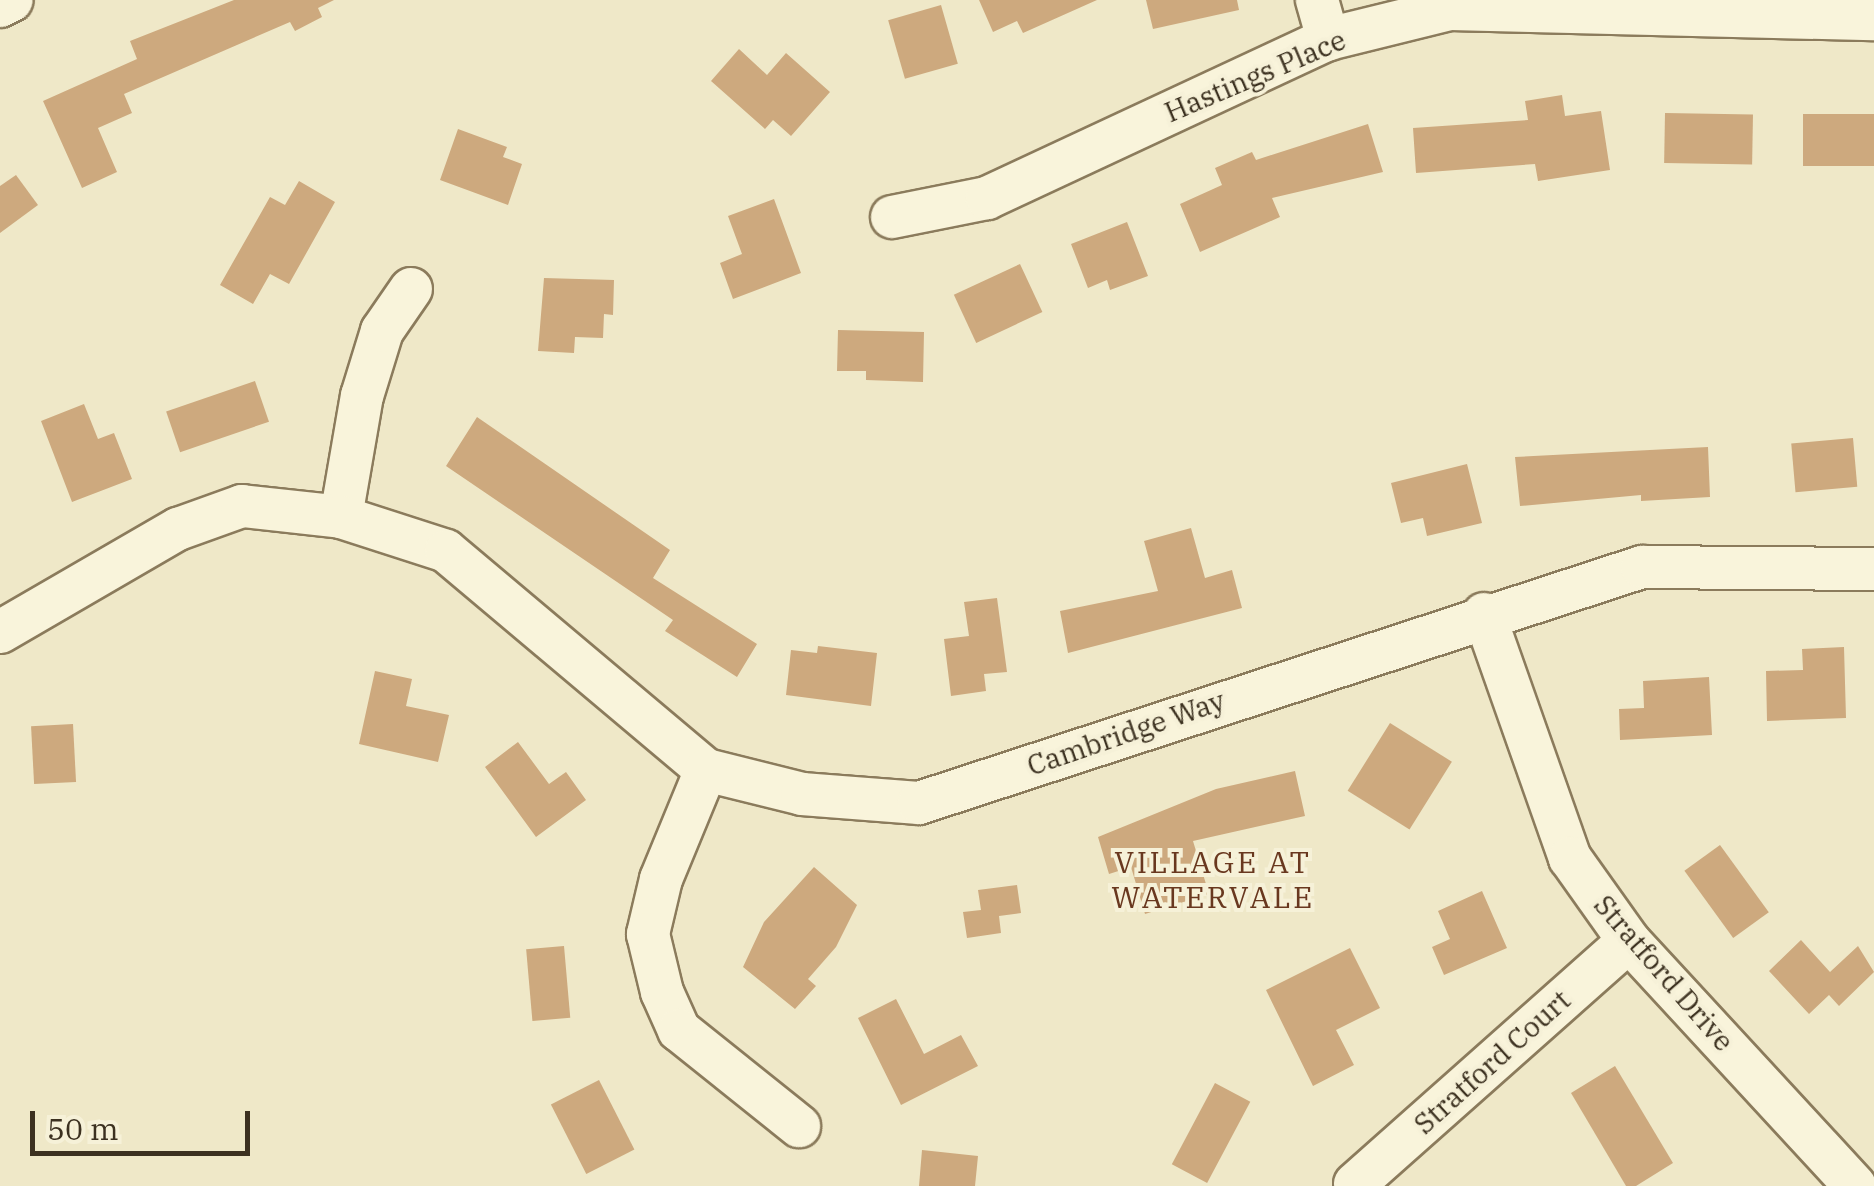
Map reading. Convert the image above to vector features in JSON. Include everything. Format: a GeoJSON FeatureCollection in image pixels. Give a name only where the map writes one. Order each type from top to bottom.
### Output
{"type":"FeatureCollection","features":[{"type":"Feature","properties":{"kind":"street"},"geometry":{"type":"LineString","coordinates":[[0,6],[12,0]]}},
{"type":"Feature","properties":{"kind":"street","name":"Hastings Place"},"geometry":{"type":"LineString","coordinates":[[892,217],[986,198],[1323,20],[1450,10],[1874,20]]}},
{"type":"Feature","properties":{"kind":"street"},"geometry":{"type":"LineString","coordinates":[[0,632],[178,529],[242,506],[341,517],[367,380],[382,330],[411,288]]}},
{"type":"Feature","properties":{"kind":"street","name":"Cambridge Way"},"geometry":{"type":"LineString","coordinates":[[341,517],[446,551],[706,770],[802,794],[919,802],[1484,614],[1642,567],[1874,569]]}},
{"type":"Feature","properties":{"kind":"street","name":"Stratford Drive"},"geometry":{"type":"LineString","coordinates":[[1484,614],[1570,858],[1629,940],[1856,1186]]}},
{"type":"Feature","properties":{"kind":"street"},"geometry":{"type":"LineString","coordinates":[[706,770],[661,879],[648,934],[662,992],[679,1030],[799,1126]]}},
{"type":"Feature","properties":{"kind":"street","name":"Stratford Court"},"geometry":{"type":"LineString","coordinates":[[1355,1184],[1629,940]]}},
{"type":"Feature","properties":{"kind":"building"},"geometry":{"type":"Polygon","coordinates":[[[234,0],[334,0],[318,8],[322,17],[295,31],[290,22],[124,94],[132,113],[98,128],[117,172],[82,188],[43,101],[137,59],[130,41],[234,0]]]}},
{"type":"Feature","properties":{"kind":"building"},"geometry":{"type":"Polygon","coordinates":[[[979,0],[1097,0],[1023,33],[1017,21],[993,32],[979,0]]]}},
{"type":"Feature","properties":{"kind":"building"},"geometry":{"type":"Polygon","coordinates":[[[1146,0],[1237,0],[1239,10],[1153,29],[1146,0]]]}},
{"type":"Feature","properties":{"kind":"building"},"geometry":{"type":"Polygon","coordinates":[[[941,5],[958,64],[905,79],[888,20],[941,5]]]}},
{"type":"Feature","properties":{"kind":"building"},"geometry":{"type":"Polygon","coordinates":[[[739,49],[767,75],[786,53],[830,92],[791,136],[773,120],[765,129],[711,81],[739,49]]]}},
{"type":"Feature","properties":{"kind":"building"},"geometry":{"type":"Polygon","coordinates":[[[1562,95],[1565,116],[1601,111],[1610,170],[1538,181],[1535,164],[1416,173],[1413,128],[1528,120],[1525,101],[1562,95]]]}},
{"type":"Feature","properties":{"kind":"building"},"geometry":{"type":"Polygon","coordinates":[[[1665,113],[1753,115],[1752,165],[1664,163],[1665,113]]]}},
{"type":"Feature","properties":{"kind":"building"},"geometry":{"type":"Polygon","coordinates":[[[1803,114],[1874,114],[1874,166],[1803,166],[1803,114]]]}},
{"type":"Feature","properties":{"kind":"building"},"geometry":{"type":"Polygon","coordinates":[[[1368,124],[1383,172],[1272,198],[1280,217],[1200,252],[1180,204],[1222,185],[1215,168],[1252,152],[1256,160],[1368,124]]]}},
{"type":"Feature","properties":{"kind":"building"},"geometry":{"type":"Polygon","coordinates":[[[458,129],[507,147],[503,157],[522,164],[508,205],[440,180],[458,129]]]}},
{"type":"Feature","properties":{"kind":"building"},"geometry":{"type":"Polygon","coordinates":[[[16,175],[38,205],[0,233],[0,186],[16,175]]]}},
{"type":"Feature","properties":{"kind":"building"},"geometry":{"type":"Polygon","coordinates":[[[299,181],[335,202],[289,284],[270,274],[253,304],[220,285],[270,197],[285,205],[299,181]]]}},
{"type":"Feature","properties":{"kind":"building"},"geometry":{"type":"Polygon","coordinates":[[[774,199],[801,273],[733,299],[720,263],[742,254],[728,216],[774,199]]]}},
{"type":"Feature","properties":{"kind":"building"},"geometry":{"type":"Polygon","coordinates":[[[1127,222],[1148,276],[1110,290],[1107,280],[1088,288],[1071,244],[1127,222]]]}},
{"type":"Feature","properties":{"kind":"building"},"geometry":{"type":"Polygon","coordinates":[[[1020,264],[1042,312],[976,343],[954,295],[1020,264]]]}},
{"type":"Feature","properties":{"kind":"building"},"geometry":{"type":"Polygon","coordinates":[[[544,278],[614,280],[613,315],[604,314],[603,338],[575,337],[574,353],[538,351],[544,278]]]}},
{"type":"Feature","properties":{"kind":"building"},"geometry":{"type":"Polygon","coordinates":[[[838,330],[924,332],[923,382],[866,380],[866,371],[837,371],[838,330]]]}},
{"type":"Feature","properties":{"kind":"building"},"geometry":{"type":"Polygon","coordinates":[[[255,381],[269,422],[180,452],[166,412],[255,381]]]}},
{"type":"Feature","properties":{"kind":"building"},"geometry":{"type":"Polygon","coordinates":[[[84,404],[98,439],[114,433],[132,479],[72,502],[41,421],[84,404]]]}},
{"type":"Feature","properties":{"kind":"building"},"geometry":{"type":"Polygon","coordinates":[[[477,417],[670,550],[653,578],[757,644],[737,677],[665,631],[673,620],[446,466],[477,417]]]}},
{"type":"Feature","properties":{"kind":"building"},"geometry":{"type":"Polygon","coordinates":[[[1853,438],[1857,487],[1796,492],[1791,443],[1853,438]]]}},
{"type":"Feature","properties":{"kind":"building"},"geometry":{"type":"Polygon","coordinates":[[[1708,447],[1710,497],[1641,501],[1641,495],[1520,506],[1515,457],[1708,447]]]}},
{"type":"Feature","properties":{"kind":"building"},"geometry":{"type":"Polygon","coordinates":[[[1467,464],[1482,523],[1427,536],[1423,518],[1401,523],[1391,483],[1467,464]]]}},
{"type":"Feature","properties":{"kind":"building"},"geometry":{"type":"Polygon","coordinates":[[[1191,528],[1205,578],[1232,570],[1242,608],[1068,653],[1060,611],[1158,591],[1144,541],[1191,528]]]}},
{"type":"Feature","properties":{"kind":"building"},"geometry":{"type":"Polygon","coordinates":[[[997,598],[1007,672],[984,674],[986,691],[951,696],[944,639],[969,636],[964,602],[997,598]]]}},
{"type":"Feature","properties":{"kind":"building"},"geometry":{"type":"Polygon","coordinates":[[[818,646],[877,653],[871,706],[786,695],[791,650],[817,653],[818,646]]]}},
{"type":"Feature","properties":{"kind":"building"},"geometry":{"type":"Polygon","coordinates":[[[1844,647],[1846,718],[1767,721],[1766,671],[1803,670],[1802,649],[1844,647]]]}},
{"type":"Feature","properties":{"kind":"building"},"geometry":{"type":"Polygon","coordinates":[[[375,671],[412,679],[406,706],[449,715],[438,762],[359,744],[375,671]]]}},
{"type":"Feature","properties":{"kind":"building"},"geometry":{"type":"Polygon","coordinates":[[[1709,677],[1712,735],[1620,740],[1619,709],[1644,708],[1643,681],[1709,677]]]}},
{"type":"Feature","properties":{"kind":"building"},"geometry":{"type":"Polygon","coordinates":[[[1390,723],[1452,762],[1410,830],[1348,791],[1390,723]]]}},
{"type":"Feature","properties":{"kind":"building"},"geometry":{"type":"Polygon","coordinates":[[[73,724],[76,782],[34,784],[31,726],[73,724]]]}},
{"type":"Feature","properties":{"kind":"building"},"geometry":{"type":"Polygon","coordinates":[[[518,742],[549,784],[566,772],[586,800],[536,837],[485,767],[518,742]]]}},
{"type":"Feature","properties":{"kind":"building"},"geometry":{"type":"Polygon","coordinates":[[[1295,771],[1305,816],[1193,841],[1209,894],[1145,914],[1131,867],[1109,874],[1098,837],[1216,789],[1295,771]]]}},
{"type":"Feature","properties":{"kind":"building"},"geometry":{"type":"Polygon","coordinates":[[[1720,845],[1769,912],[1733,938],[1684,871],[1720,845]]]}},
{"type":"Feature","properties":{"kind":"building"},"geometry":{"type":"Polygon","coordinates":[[[814,867],[857,905],[836,947],[808,979],[816,986],[795,1009],[743,967],[764,922],[814,867]]]}},
{"type":"Feature","properties":{"kind":"building"},"geometry":{"type":"Polygon","coordinates":[[[1017,885],[1021,913],[999,916],[1001,933],[967,938],[963,912],[981,910],[978,890],[1017,885]]]}},
{"type":"Feature","properties":{"kind":"building"},"geometry":{"type":"Polygon","coordinates":[[[1482,891],[1507,948],[1444,975],[1432,947],[1450,939],[1438,911],[1482,891]]]}},
{"type":"Feature","properties":{"kind":"building"},"geometry":{"type":"Polygon","coordinates":[[[1801,940],[1830,972],[1858,946],[1874,972],[1839,1006],[1829,995],[1809,1014],[1769,971],[1801,940]]]}},
{"type":"Feature","properties":{"kind":"building"},"geometry":{"type":"Polygon","coordinates":[[[564,946],[570,1018],[532,1021],[526,949],[564,946]]]}},
{"type":"Feature","properties":{"kind":"building"},"geometry":{"type":"Polygon","coordinates":[[[1350,948],[1380,1008],[1336,1030],[1354,1065],[1313,1086],[1266,990],[1350,948]]]}},
{"type":"Feature","properties":{"kind":"building"},"geometry":{"type":"Polygon","coordinates":[[[896,999],[924,1054],[961,1035],[978,1066],[901,1105],[858,1018],[896,999]]]}},
{"type":"Feature","properties":{"kind":"building"},"geometry":{"type":"Polygon","coordinates":[[[1615,1066],[1673,1163],[1636,1186],[1626,1186],[1571,1093],[1615,1066]]]}},
{"type":"Feature","properties":{"kind":"building"},"geometry":{"type":"Polygon","coordinates":[[[599,1080],[634,1149],[586,1174],[551,1105],[599,1080]]]}},
{"type":"Feature","properties":{"kind":"building"},"geometry":{"type":"Polygon","coordinates":[[[1215,1083],[1250,1102],[1207,1183],[1172,1164],[1215,1083]]]}},
{"type":"Feature","properties":{"kind":"building"},"geometry":{"type":"Polygon","coordinates":[[[922,1150],[978,1156],[975,1186],[919,1186],[922,1150]]]}},
{"type":"Feature","properties":{"kind":"district","name":"VILLAGE AT WATERVALE"},"geometry":{"type":"Point","coordinates":[1213,879]}}]}
